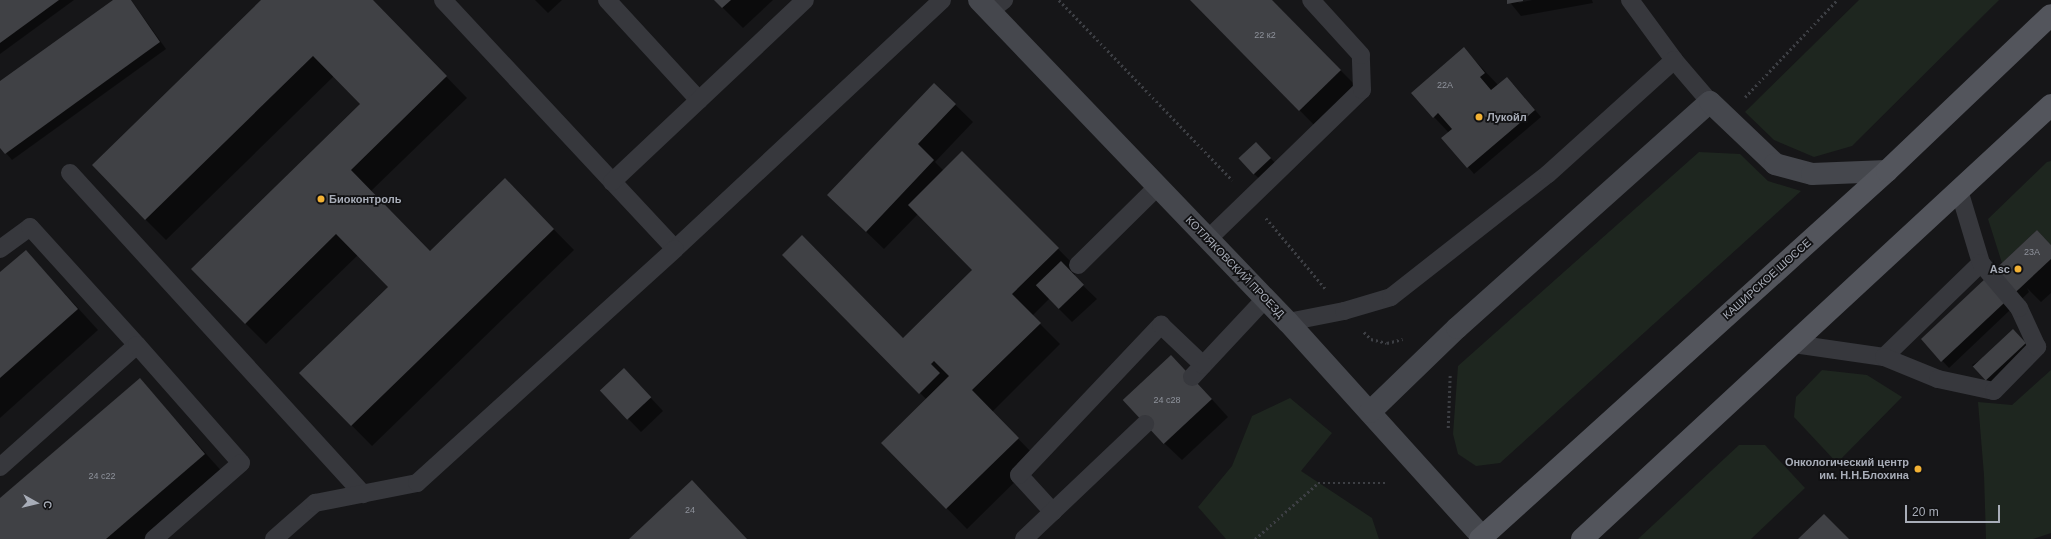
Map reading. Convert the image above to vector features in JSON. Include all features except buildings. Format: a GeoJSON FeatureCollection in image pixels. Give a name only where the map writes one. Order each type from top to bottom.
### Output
{"type":"FeatureCollection","features":[{"type":"Feature","properties":{"kind":"main road","name":"КОТЛЯКОВСКИЙ ПРОЕЗД"},"geometry":{"type":"LineString","coordinates":[[991,4],[1157,187],[1288,322],[1482,538]]}},
{"type":"Feature","properties":{"kind":"main road","name":"КАШИРСКОЕ ШОССЕ"},"geometry":{"type":"LineString","coordinates":[[1482,538],[1887,171],[2051,15]]}},
{"type":"Feature","properties":{"kind":"main road"},"geometry":{"type":"LineString","coordinates":[[1370,412],[1452,333],[1710,102],[1775,164],[1812,174],[1887,171]]}},
{"type":"Feature","properties":{"kind":"main road"},"geometry":{"type":"LineString","coordinates":[[1582,539],[2051,106]]}},
{"type":"Feature","properties":{"kind":"lane"},"geometry":{"type":"LineString","coordinates":[[443,0],[675,249]]}},
{"type":"Feature","properties":{"kind":"lane"},"geometry":{"type":"LineString","coordinates":[[608,0],[700,100]]}},
{"type":"Feature","properties":{"kind":"lane"},"geometry":{"type":"LineString","coordinates":[[612,182],[805,0]]}},
{"type":"Feature","properties":{"kind":"lane"},"geometry":{"type":"LineString","coordinates":[[274,539],[315,504],[417,483],[675,249],[942,0]]}},
{"type":"Feature","properties":{"kind":"lane"},"geometry":{"type":"LineString","coordinates":[[1208,239],[1362,90],[1361,55],[1311,0]]}},
{"type":"Feature","properties":{"kind":"lane"},"geometry":{"type":"LineString","coordinates":[[1630,0],[1674,60],[1710,102]]}},
{"type":"Feature","properties":{"kind":"lane"},"geometry":{"type":"LineString","coordinates":[[1288,322],[1344,311],[1391,297],[1548,174],[1674,60]]}},
{"type":"Feature","properties":{"kind":"lane"},"geometry":{"type":"LineString","coordinates":[[70,173],[363,494]]}},
{"type":"Feature","properties":{"kind":"lane"},"geometry":{"type":"LineString","coordinates":[[1078,265],[1157,187]]}},
{"type":"Feature","properties":{"kind":"lane"},"geometry":{"type":"LineString","coordinates":[[1794,344],[1884,356],[1938,379],[1994,391],[2037,347],[2019,308],[1980,263],[1959,190]]}},
{"type":"Feature","properties":{"kind":"lane"},"geometry":{"type":"LineString","coordinates":[[0,249],[30,227],[241,463],[154,539]]}},
{"type":"Feature","properties":{"kind":"lane"},"geometry":{"type":"LineString","coordinates":[[1884,356],[1980,263]]}},
{"type":"Feature","properties":{"kind":"lane"},"geometry":{"type":"LineString","coordinates":[[1053,512],[1019,475],[1162,325],[1197,371],[1265,299]]}},
{"type":"Feature","properties":{"kind":"lane"},"geometry":{"type":"LineString","coordinates":[[0,467],[137,346]]}},
{"type":"Feature","properties":{"kind":"lane"},"geometry":{"type":"LineString","coordinates":[[1024,539],[1145,424]]}},
{"type":"Feature","properties":{"kind":"path"},"geometry":{"type":"LineString","coordinates":[[1255,539],[1318,483],[1385,483]]}},
{"type":"Feature","properties":{"kind":"shaded area"},"geometry":{"type":"Polygon","coordinates":[[[1859,0],[1999,0],[1852,146],[1814,157],[1774,140],[1745,112],[1859,0]]]}},
{"type":"Feature","properties":{"kind":"shaded area"},"geometry":{"type":"Polygon","coordinates":[[[1699,152],[1740,154],[1768,181],[1801,191],[1500,463],[1476,466],[1458,454],[1453,434],[1458,366],[1699,152]]]}},
{"type":"Feature","properties":{"kind":"shaded area"},"geometry":{"type":"Polygon","coordinates":[[[2051,161],[2051,245],[2037,230],[2002,263],[1988,219],[2047,162],[2051,161]]]}},
{"type":"Feature","properties":{"kind":"shaded area"},"geometry":{"type":"Polygon","coordinates":[[[1822,370],[1867,375],[1902,397],[1837,463],[1794,417],[1796,397],[1822,370]]]}},
{"type":"Feature","properties":{"kind":"shaded area"},"geometry":{"type":"Polygon","coordinates":[[[2051,370],[2051,533],[2033,539],[1986,539],[1984,475],[1978,402],[2012,405],[2051,370]]]}},
{"type":"Feature","properties":{"kind":"shaded area"},"geometry":{"type":"Polygon","coordinates":[[[1290,398],[1332,433],[1301,471],[1372,518],[1379,539],[1226,539],[1198,507],[1232,466],[1252,416],[1290,398]]]}},
{"type":"Feature","properties":{"kind":"shaded area"},"geometry":{"type":"Polygon","coordinates":[[[1739,445],[1765,445],[1805,488],[1751,539],[1638,539],[1739,445]]]}},
{"type":"Feature","properties":{"kind":"place","name":"Лукойл"},"geometry":{"type":"Point","coordinates":[1479,117]}},
{"type":"Feature","properties":{"kind":"place","name":"Биоконтроль"},"geometry":{"type":"Point","coordinates":[321,199]}},
{"type":"Feature","properties":{"kind":"place","name":"Asc"},"geometry":{"type":"Point","coordinates":[2018,269]}},
{"type":"Feature","properties":{"kind":"place","name":"Онкологический центр им. Н.Н.Блохина"},"geometry":{"type":"Point","coordinates":[1918,469]}}]}
